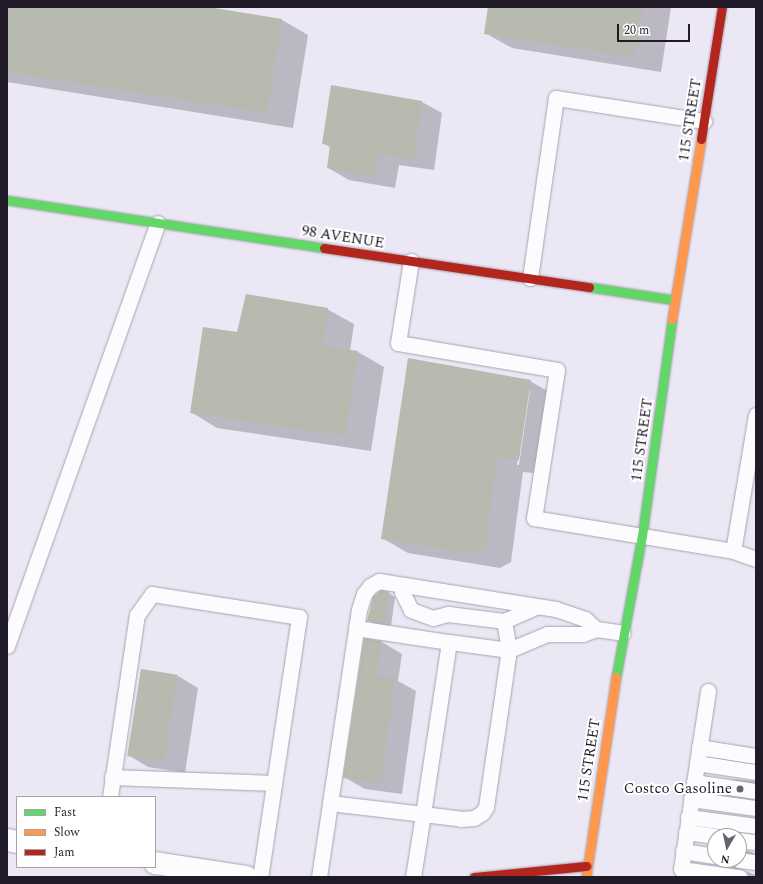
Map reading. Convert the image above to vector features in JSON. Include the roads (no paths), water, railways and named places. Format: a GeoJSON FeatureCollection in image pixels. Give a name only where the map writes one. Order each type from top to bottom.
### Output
{"type":"FeatureCollection","features":[{"type":"Feature","properties":{"kind":"street","name":"115 STREET"},"geometry":{"type":"LineString","coordinates":[[586,877],[586,866],[623,633],[642,536],[676,300],[722,7]]}},
{"type":"Feature","properties":{"kind":"street","name":"98 AVENUE"},"geometry":{"type":"LineString","coordinates":[[7,200],[676,300]]}},
{"type":"Feature","properties":{"kind":"street"},"geometry":{"type":"LineString","coordinates":[[156,863],[246,877]]}},
{"type":"Feature","properties":{"kind":"street"},"geometry":{"type":"LineString","coordinates":[[474,877],[586,866]]}},
{"type":"Feature","properties":{"kind":"lane"},"geometry":{"type":"LineString","coordinates":[[530,278],[556,98],[704,120]]}},
{"type":"Feature","properties":{"kind":"lane"},"geometry":{"type":"LineString","coordinates":[[7,646],[158,223]]}},
{"type":"Feature","properties":{"kind":"lane"},"geometry":{"type":"LineString","coordinates":[[411,261],[398,343],[557,370],[534,518],[733,551],[756,559]]}},
{"type":"Feature","properties":{"kind":"lane"},"geometry":{"type":"LineString","coordinates":[[733,551],[756,415]]}},
{"type":"Feature","properties":{"kind":"lane"},"geometry":{"type":"LineString","coordinates":[[319,877],[356,628],[364,594],[370,586],[379,581],[556,609],[585,619],[596,628],[623,633]]}},
{"type":"Feature","properties":{"kind":"lane"},"geometry":{"type":"LineString","coordinates":[[404,585],[406,601],[411,610],[421,615],[433,618],[448,614],[504,621],[536,606]]}},
{"type":"Feature","properties":{"kind":"lane"},"geometry":{"type":"LineString","coordinates":[[110,796],[137,614],[152,594],[299,617],[260,877]]}},
{"type":"Feature","properties":{"kind":"lane"},"geometry":{"type":"LineString","coordinates":[[330,803],[423,814],[474,818],[486,808],[509,650],[504,621]]}},
{"type":"Feature","properties":{"kind":"lane"},"geometry":{"type":"LineString","coordinates":[[356,628],[509,650],[547,634],[583,634],[596,628]]}},
{"type":"Feature","properties":{"kind":"lane"},"geometry":{"type":"LineString","coordinates":[[413,877],[449,642]]}},
{"type":"Feature","properties":{"kind":"lane"},"geometry":{"type":"LineString","coordinates":[[708,691],[681,868],[739,877]]}},
{"type":"Feature","properties":{"kind":"lane"},"geometry":{"type":"LineString","coordinates":[[699,747],[756,756]]}},
{"type":"Feature","properties":{"kind":"lane"},"geometry":{"type":"LineString","coordinates":[[696,763],[756,772]]}},
{"type":"Feature","properties":{"kind":"lane"},"geometry":{"type":"LineString","coordinates":[[112,777],[274,783]]}},
{"type":"Feature","properties":{"kind":"lane"},"geometry":{"type":"LineString","coordinates":[[694,782],[756,791]]}},
{"type":"Feature","properties":{"kind":"lane"},"geometry":{"type":"LineString","coordinates":[[691,799],[756,808]]}},
{"type":"Feature","properties":{"kind":"lane"},"geometry":{"type":"LineString","coordinates":[[688,817],[756,826]]}},
{"type":"Feature","properties":{"kind":"lane"},"geometry":{"type":"LineString","coordinates":[[686,832],[707,835]]}},
{"type":"Feature","properties":{"kind":"lane"},"geometry":{"type":"LineString","coordinates":[[683,852],[707,855]]}},
{"type":"Feature","properties":{"kind":"place","name":"Costco Gasoline"},"geometry":{"type":"Point","coordinates":[740,789]}}]}
